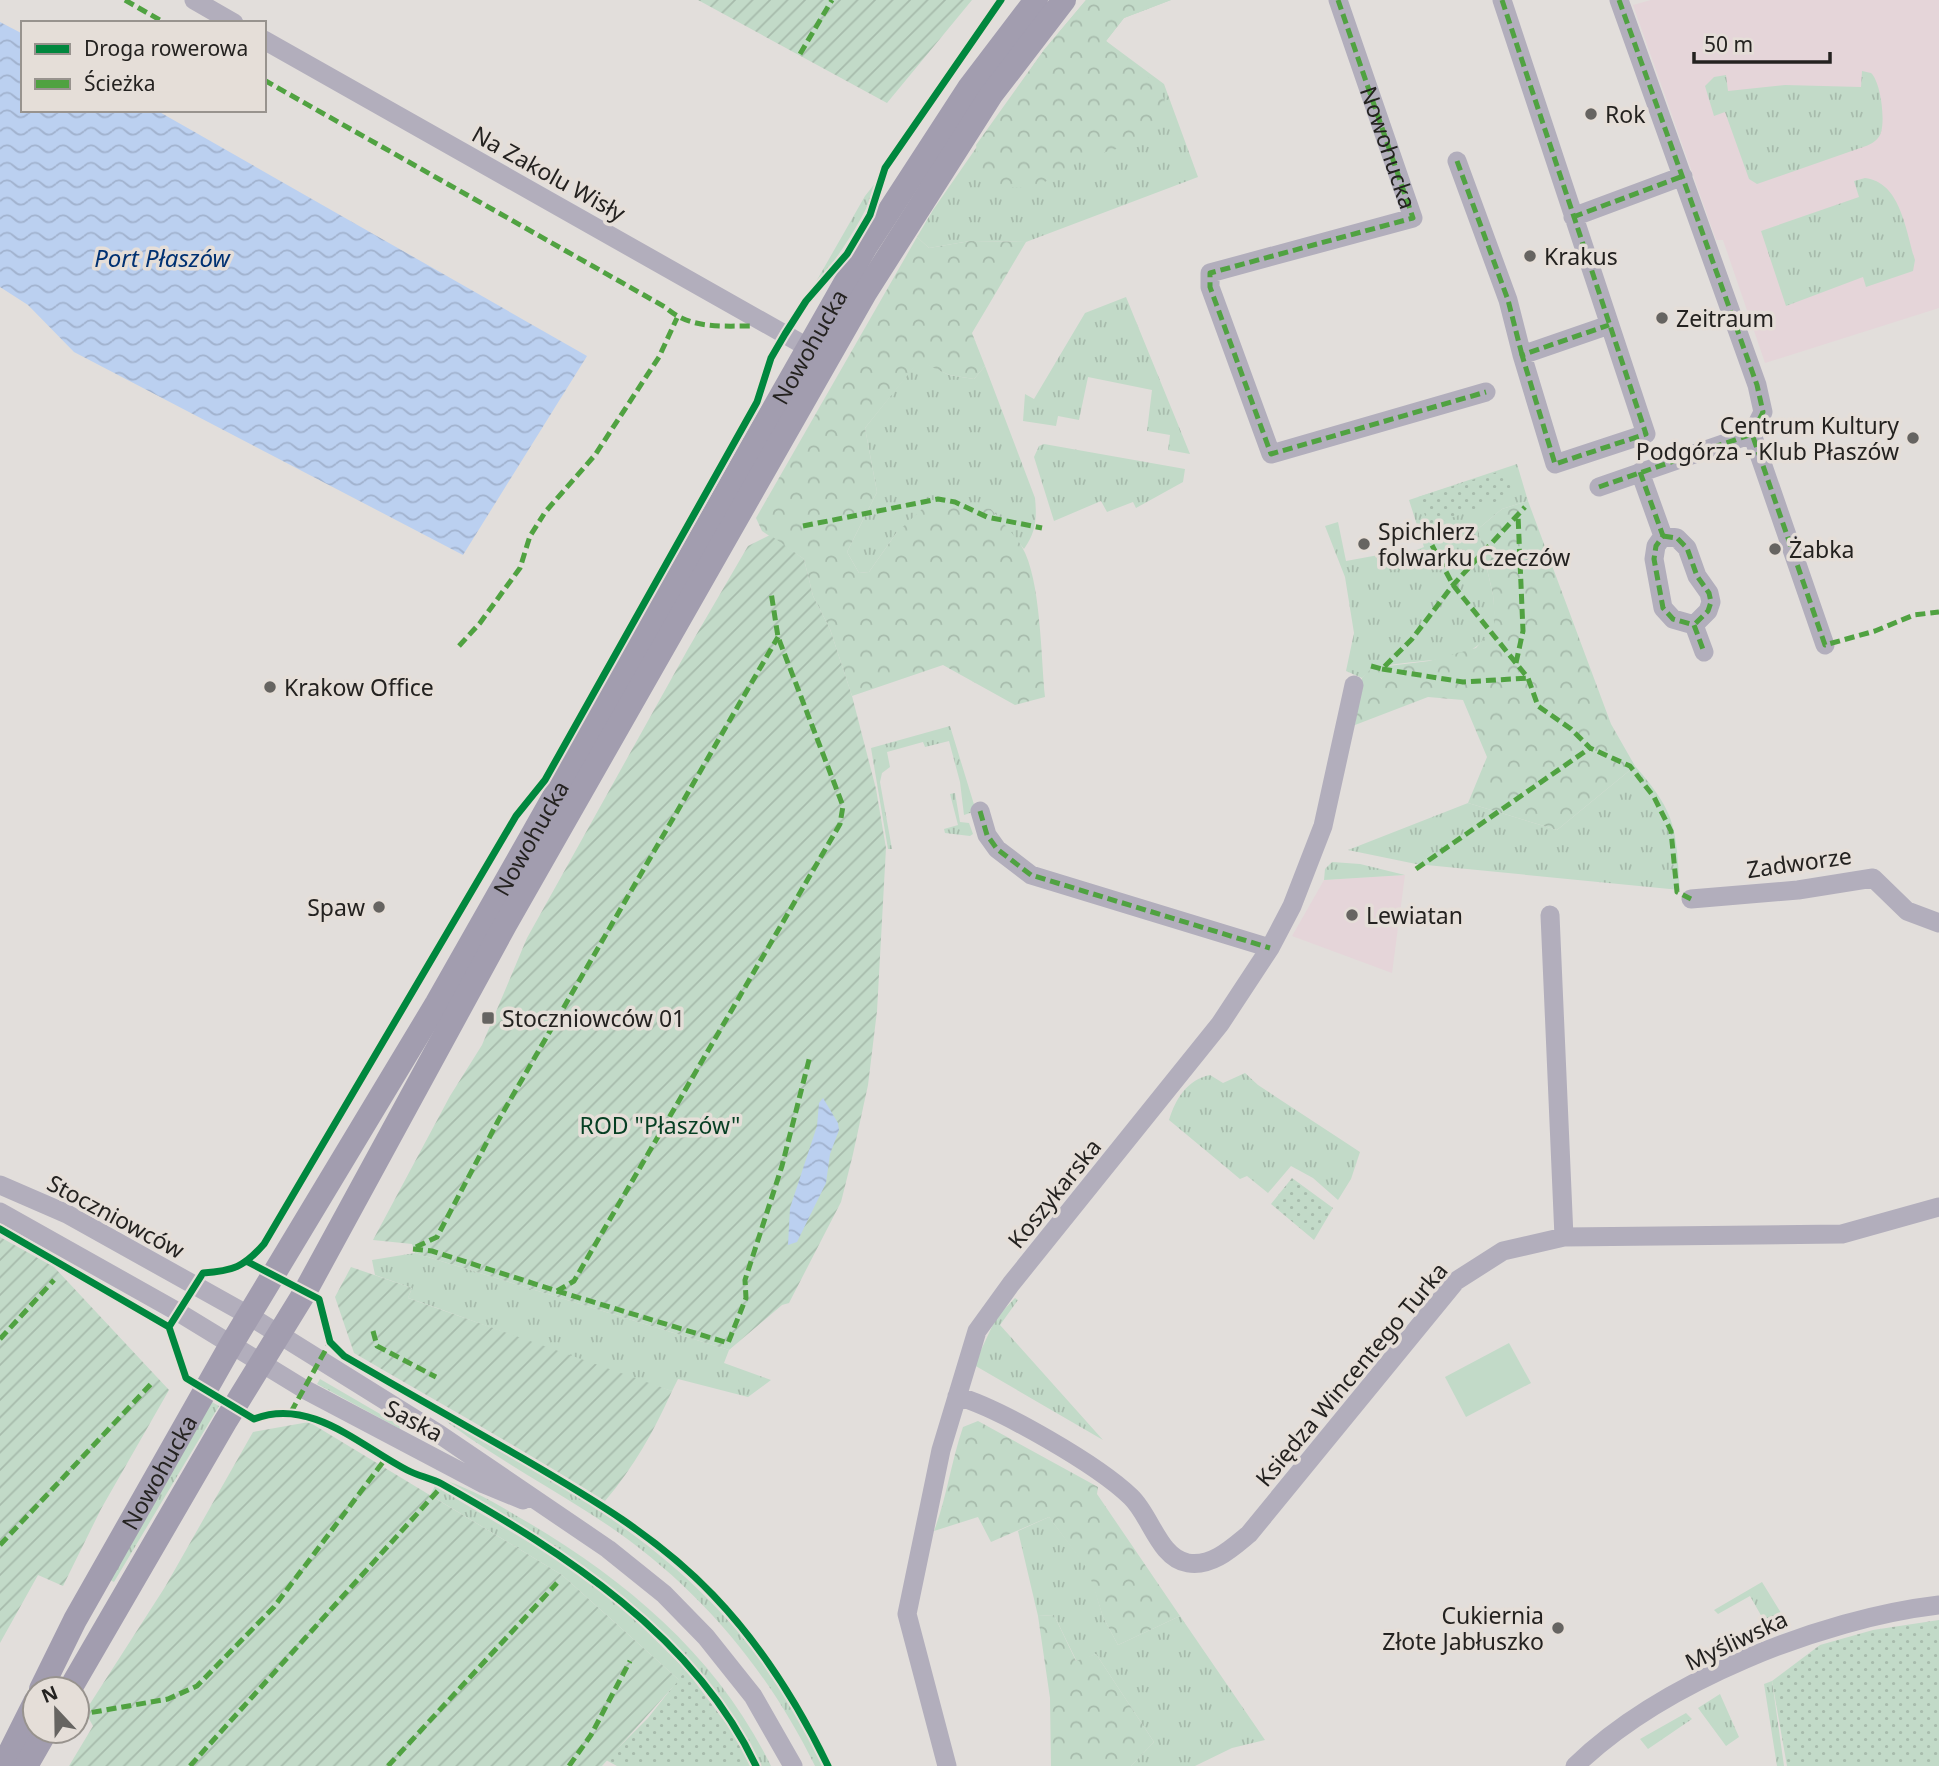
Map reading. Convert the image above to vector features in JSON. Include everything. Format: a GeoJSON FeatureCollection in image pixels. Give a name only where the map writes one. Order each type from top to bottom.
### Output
{"type":"FeatureCollection","features":[{"type":"Feature","properties":{"kind":"main road","name":"Nowohucka"},"geometry":{"type":"LineString","coordinates":[[48,1675],[75,1620],[248,1315],[444,992],[865,248],[968,88],[1036,0]]}},
{"type":"Feature","properties":{"kind":"main road","name":"Nowohucka"},"geometry":{"type":"LineString","coordinates":[[78,1675],[225,1422],[281,1335],[505,925],[865,293],[991,95],[1064,0]]}},
{"type":"Feature","properties":{"kind":"main road"},"geometry":{"type":"LineString","coordinates":[[3,1766],[21,1730]]}},
{"type":"Feature","properties":{"kind":"main road"},"geometry":{"type":"LineString","coordinates":[[26,1766],[38,1745]]}},
{"type":"Feature","properties":{"kind":"street"},"geometry":{"type":"LineString","coordinates":[[194,0],[231,21]]}},
{"type":"Feature","properties":{"kind":"street","name":"Nowohucka"},"geometry":{"type":"LineString","coordinates":[[1338,0],[1405,186],[1413,218],[1210,273],[1210,287],[1238,369],[1271,454],[1486,392]]}},
{"type":"Feature","properties":{"kind":"street"},"geometry":{"type":"LineString","coordinates":[[1457,161],[1508,300],[1555,464],[1646,434],[1502,0]]}},
{"type":"Feature","properties":{"kind":"street"},"geometry":{"type":"LineString","coordinates":[[1599,487],[1752,434],[1763,412],[1757,385],[1619,0]]}},
{"type":"Feature","properties":{"kind":"street","name":"Na Zakolu Wisły"},"geometry":{"type":"LineString","coordinates":[[266,41],[809,348]]}},
{"type":"Feature","properties":{"kind":"street"},"geometry":{"type":"LineString","coordinates":[[1573,217],[1682,176]]}},
{"type":"Feature","properties":{"kind":"street"},"geometry":{"type":"LineString","coordinates":[[1522,355],[1609,325]]}},
{"type":"Feature","properties":{"kind":"street"},"geometry":{"type":"LineString","coordinates":[[1752,434],[1825,645]]}},
{"type":"Feature","properties":{"kind":"street"},"geometry":{"type":"LineString","coordinates":[[1640,472],[1663,536]]}},
{"type":"Feature","properties":{"kind":"street"},"geometry":{"type":"LineString","coordinates":[[1663,536],[1656,546],[1654,559],[1663,608],[1673,620],[1694,625]]}},
{"type":"Feature","properties":{"kind":"street"},"geometry":{"type":"LineString","coordinates":[[1663,536],[1677,538],[1687,548],[1697,576],[1709,593],[1711,602],[1707,611],[1694,625]]}},
{"type":"Feature","properties":{"kind":"street"},"geometry":{"type":"LineString","coordinates":[[1694,625],[1704,652]]}},
{"type":"Feature","properties":{"kind":"street","name":"Koszykarska"},"geometry":{"type":"LineString","coordinates":[[947,1766],[907,1614],[941,1450],[977,1331],[1212,1035],[1270,948],[1303,882],[1324,826],[1354,685]]}},
{"type":"Feature","properties":{"kind":"street"},"geometry":{"type":"LineString","coordinates":[[979,811],[987,835],[997,849],[1031,875],[1270,948]]}},
{"type":"Feature","properties":{"kind":"street","name":"Zadworze"},"geometry":{"type":"LineString","coordinates":[[1691,899],[1798,890],[1873,878],[1908,911],[1939,923]]}},
{"type":"Feature","properties":{"kind":"street"},"geometry":{"type":"LineString","coordinates":[[1550,915],[1564,1237]]}},
{"type":"Feature","properties":{"kind":"street","name":"Stoczniowców"},"geometry":{"type":"LineString","coordinates":[[0,1185],[67,1214],[281,1335]]}},
{"type":"Feature","properties":{"kind":"street","name":"Księdza Wincentego Turka"},"geometry":{"type":"LineString","coordinates":[[957,1396],[982,1404],[1114,1481],[1140,1506],[1168,1553],[1187,1563],[1207,1563],[1230,1550],[1257,1525],[1457,1281],[1503,1251],[1564,1237],[1842,1234],[1939,1207]]}},
{"type":"Feature","properties":{"kind":"street"},"geometry":{"type":"LineString","coordinates":[[0,1212],[178,1312],[262,1365]]}},
{"type":"Feature","properties":{"kind":"street","name":"Saska"},"geometry":{"type":"LineString","coordinates":[[281,1335],[485,1465],[629,1565],[683,1611],[744,1685],[793,1766]]}},
{"type":"Feature","properties":{"kind":"street","name":"Saska"},"geometry":{"type":"LineString","coordinates":[[262,1365],[484,1484],[547,1510]]}},
{"type":"Feature","properties":{"kind":"street","name":"Myśliwska"},"geometry":{"type":"LineString","coordinates":[[1575,1766],[1643,1711],[1802,1636],[1854,1619],[1939,1605]]}},
{"type":"Feature","properties":{"kind":"shaded area"},"geometry":{"type":"Polygon","coordinates":[[[1651,0],[1939,0],[1939,308],[1765,363],[1723,240],[1716,240],[1633,5],[1651,0]]]}},
{"type":"Feature","properties":{"kind":"shaded area"},"geometry":{"type":"Polygon","coordinates":[[[1405,875],[1392,973],[1292,936],[1324,880],[1405,875]]]}},
{"type":"Feature","properties":{"kind":"green space"},"geometry":{"type":"Polygon","coordinates":[[[698,0],[972,0],[887,103],[698,0]]]}},
{"type":"Feature","properties":{"kind":"green space"},"geometry":{"type":"Polygon","coordinates":[[[1086,0],[1171,0],[1124,18],[1106,41],[1164,84],[1198,177],[1026,242],[970,241],[929,248],[917,237],[933,210],[1044,50],[1086,0]]]}},
{"type":"Feature","properties":{"kind":"green space"},"geometry":{"type":"Polygon","coordinates":[[[1086,0],[1171,0],[1124,18],[1106,41],[1159,86],[1171,117],[1127,146],[1084,158],[1035,188],[999,187],[980,166],[976,145],[1044,50],[1086,0]]]}},
{"type":"Feature","properties":{"kind":"green space"},"geometry":{"type":"Polygon","coordinates":[[[1862,71],[1871,73],[1880,93],[1883,122],[1877,139],[1866,146],[1757,184],[1749,179],[1725,112],[1714,116],[1705,86],[1714,77],[1726,75],[1728,91],[1785,85],[1861,87],[1862,71]]]}},
{"type":"Feature","properties":{"kind":"green space"},"geometry":{"type":"Polygon","coordinates":[[[880,177],[849,238],[809,294],[865,196],[880,177]]]}},
{"type":"Feature","properties":{"kind":"green space"},"geometry":{"type":"Polygon","coordinates":[[[1865,178],[1877,182],[1894,198],[1905,223],[1915,260],[1913,271],[1866,287],[1863,277],[1786,306],[1761,231],[1859,197],[1854,181],[1865,178]]]}},
{"type":"Feature","properties":{"kind":"green space"},"geometry":{"type":"Polygon","coordinates":[[[917,237],[929,248],[970,241],[1026,242],[972,333],[985,366],[974,379],[949,375],[919,361],[865,428],[877,492],[847,552],[859,573],[869,572],[897,532],[932,500],[991,509],[1022,547],[1037,598],[1045,697],[1015,705],[943,665],[852,696],[830,629],[813,596],[804,559],[762,531],[756,518],[917,237]]]}},
{"type":"Feature","properties":{"kind":"green space"},"geometry":{"type":"Polygon","coordinates":[[[1126,297],[1190,454],[1168,450],[1170,435],[1147,431],[1152,390],[1088,377],[1079,420],[1058,416],[1056,426],[1023,421],[1025,394],[1034,399],[1085,313],[1126,297]]]}},
{"type":"Feature","properties":{"kind":"green space"},"geometry":{"type":"Polygon","coordinates":[[[919,360],[949,375],[974,379],[985,366],[1035,498],[1036,518],[1033,531],[1024,549],[991,509],[897,532],[869,572],[859,573],[847,552],[877,492],[865,428],[919,360]]]}},
{"type":"Feature","properties":{"kind":"green space"},"geometry":{"type":"Polygon","coordinates":[[[1044,444],[1185,469],[1183,482],[1136,508],[1133,502],[1107,512],[1101,501],[1054,521],[1034,457],[1039,446],[1044,444]]]}},
{"type":"Feature","properties":{"kind":"green space"},"geometry":{"type":"Polygon","coordinates":[[[1517,464],[1528,501],[1502,509],[1478,529],[1493,595],[1496,626],[1480,644],[1465,653],[1386,666],[1362,678],[1346,671],[1354,633],[1345,577],[1325,526],[1338,522],[1346,561],[1384,554],[1386,562],[1424,547],[1409,500],[1517,464]]]}},
{"type":"Feature","properties":{"kind":"green space"},"geometry":{"type":"Polygon","coordinates":[[[1504,470],[1514,495],[1429,526],[1418,497],[1504,470]]]}},
{"type":"Feature","properties":{"kind":"green space"},"geometry":{"type":"Polygon","coordinates":[[[1528,501],[1611,724],[1635,766],[1557,830],[1468,803],[1487,757],[1463,700],[1428,697],[1355,725],[1362,678],[1372,668],[1429,661],[1476,648],[1495,626],[1493,595],[1478,529],[1502,509],[1528,501]]]}},
{"type":"Feature","properties":{"kind":"green space","name":"ROD \"Płaszów\""},"geometry":{"type":"Polygon","coordinates":[[[770,535],[804,559],[813,596],[830,629],[852,696],[876,789],[886,848],[877,1011],[868,1085],[841,1202],[789,1303],[782,1305],[729,1350],[415,1253],[412,1244],[373,1240],[450,1096],[482,1045],[527,938],[688,649],[748,546],[770,535]]]}},
{"type":"Feature","properties":{"kind":"green space"},"geometry":{"type":"Polygon","coordinates":[[[950,726],[976,811],[964,815],[960,782],[949,741],[925,747],[923,742],[887,752],[890,767],[882,773],[880,782],[892,849],[888,849],[871,748],[950,726]]]}},
{"type":"Feature","properties":{"kind":"green space"},"geometry":{"type":"Polygon","coordinates":[[[1635,766],[1659,797],[1672,823],[1680,890],[1416,864],[1348,850],[1468,803],[1557,830],[1635,766]]]}},
{"type":"Feature","properties":{"kind":"green space"},"geometry":{"type":"Polygon","coordinates":[[[955,793],[960,822],[969,823],[973,834],[970,836],[945,833],[944,829],[958,825],[950,794],[955,793]]]}},
{"type":"Feature","properties":{"kind":"green space"},"geometry":{"type":"Polygon","coordinates":[[[1332,862],[1360,864],[1405,875],[1324,880],[1325,869],[1332,862]]]}},
{"type":"Feature","properties":{"kind":"green space"},"geometry":{"type":"Polygon","coordinates":[[[1245,1073],[1258,1085],[1360,1152],[1351,1179],[1338,1200],[1313,1178],[1291,1166],[1268,1193],[1247,1176],[1240,1179],[1169,1120],[1179,1097],[1195,1081],[1210,1075],[1223,1083],[1245,1073]]]}},
{"type":"Feature","properties":{"kind":"green space"},"geometry":{"type":"Polygon","coordinates":[[[1292,1178],[1333,1208],[1314,1240],[1271,1204],[1292,1178]]]}},
{"type":"Feature","properties":{"kind":"green space"},"geometry":{"type":"Polygon","coordinates":[[[0,1237],[54,1267],[169,1390],[101,1509],[63,1586],[38,1575],[0,1643],[0,1237]]]}},
{"type":"Feature","properties":{"kind":"green space"},"geometry":{"type":"Polygon","coordinates":[[[415,1253],[729,1350],[724,1363],[771,1380],[748,1397],[678,1379],[672,1391],[408,1298],[412,1288],[375,1275],[372,1260],[415,1253]]]}},
{"type":"Feature","properties":{"kind":"green space"},"geometry":{"type":"Polygon","coordinates":[[[351,1267],[412,1288],[408,1298],[672,1391],[643,1448],[605,1501],[354,1353],[335,1297],[351,1267]]]}},
{"type":"Feature","properties":{"kind":"green space"},"geometry":{"type":"Polygon","coordinates":[[[1015,1298],[1018,1300],[1000,1325],[1103,1440],[974,1365],[996,1318],[1015,1298]]]}},
{"type":"Feature","properties":{"kind":"green space"},"geometry":{"type":"Polygon","coordinates":[[[1509,1343],[1531,1383],[1466,1417],[1445,1377],[1509,1343]]]}},
{"type":"Feature","properties":{"kind":"green space"},"geometry":{"type":"Polygon","coordinates":[[[320,1379],[399,1425],[400,1429],[317,1384],[320,1379]]]}},
{"type":"Feature","properties":{"kind":"green space"},"geometry":{"type":"Polygon","coordinates":[[[212,1402],[219,1406],[114,1582],[110,1580],[212,1402]]]}},
{"type":"Feature","properties":{"kind":"green space"},"geometry":{"type":"Polygon","coordinates":[[[440,1414],[613,1520],[662,1557],[708,1599],[750,1646],[788,1701],[823,1766],[815,1766],[771,1690],[746,1655],[689,1591],[622,1535],[482,1447],[440,1414]]]}},
{"type":"Feature","properties":{"kind":"green space"},"geometry":{"type":"Polygon","coordinates":[[[978,1421],[1098,1487],[1097,1494],[1180,1616],[1118,1645],[1103,1617],[1088,1570],[1049,1517],[991,1542],[978,1517],[934,1531],[963,1427],[978,1421]]]}},
{"type":"Feature","properties":{"kind":"green space"},"geometry":{"type":"Polygon","coordinates":[[[309,1422],[562,1575],[679,1680],[602,1766],[69,1766],[82,1745],[91,1745],[91,1702],[165,1587],[253,1432],[309,1422]]]}},
{"type":"Feature","properties":{"kind":"green space"},"geometry":{"type":"Polygon","coordinates":[[[437,1478],[473,1492],[529,1523],[602,1571],[636,1598],[668,1626],[725,1691],[750,1727],[771,1766],[761,1766],[732,1716],[699,1672],[662,1633],[622,1598],[533,1537],[437,1478]]]}},
{"type":"Feature","properties":{"kind":"green space"},"geometry":{"type":"Polygon","coordinates":[[[435,1486],[557,1559],[615,1600],[686,1670],[679,1680],[562,1575],[430,1495],[435,1486]]]}},
{"type":"Feature","properties":{"kind":"green space"},"geometry":{"type":"Polygon","coordinates":[[[1049,1517],[1089,1570],[1103,1617],[1118,1645],[1180,1616],[1265,1740],[1232,1748],[1195,1766],[1131,1766],[1154,1742],[1096,1654],[1077,1662],[1054,1615],[1038,1616],[1018,1531],[1049,1517]]]}},
{"type":"Feature","properties":{"kind":"green space"},"geometry":{"type":"Polygon","coordinates":[[[1762,1582],[1786,1621],[1785,1629],[1771,1633],[1750,1596],[1718,1614],[1714,1610],[1762,1582]]]}},
{"type":"Feature","properties":{"kind":"green space"},"geometry":{"type":"Polygon","coordinates":[[[1054,1615],[1076,1661],[1096,1654],[1154,1742],[1131,1766],[1051,1766],[1050,1698],[1038,1616],[1054,1615]]]}},
{"type":"Feature","properties":{"kind":"green space"},"geometry":{"type":"Polygon","coordinates":[[[1939,1620],[1939,1766],[1787,1766],[1772,1681],[1820,1645],[1873,1630],[1939,1620]]]}},
{"type":"Feature","properties":{"kind":"green space"},"geometry":{"type":"Polygon","coordinates":[[[686,1670],[731,1730],[752,1766],[617,1766],[606,1760],[648,1718],[686,1670]]]}},
{"type":"Feature","properties":{"kind":"green space"},"geometry":{"type":"Polygon","coordinates":[[[1772,1681],[1784,1766],[1777,1766],[1764,1684],[1772,1681]]]}},
{"type":"Feature","properties":{"kind":"green space"},"geometry":{"type":"Polygon","coordinates":[[[1720,1694],[1739,1737],[1726,1746],[1698,1708],[1720,1694]]]}},
{"type":"Feature","properties":{"kind":"green space"},"geometry":{"type":"Polygon","coordinates":[[[1686,1713],[1692,1719],[1648,1749],[1640,1739],[1686,1713]]]}},
{"type":"Feature","properties":{"kind":"water","name":"Port Płaszów"},"geometry":{"type":"Polygon","coordinates":[[[0,22],[21,33],[21,112],[160,112],[587,356],[463,555],[74,352],[28,305],[0,287],[0,22]]]}},
{"type":"Feature","properties":{"kind":"water"},"geometry":{"type":"Polygon","coordinates":[[[823,1098],[838,1123],[839,1130],[830,1154],[826,1183],[797,1242],[788,1245],[790,1208],[817,1126],[819,1103],[823,1098]]]}},
{"type":"Feature","properties":{"kind":"marked path"},"geometry":{"type":"LineString","coordinates":[[125,0],[162,21]]}},
{"type":"Feature","properties":{"kind":"marked path"},"geometry":{"type":"LineString","coordinates":[[800,54],[832,0]]}},
{"type":"Feature","properties":{"kind":"marked path"},"geometry":{"type":"LineString","coordinates":[[1338,0],[1413,218],[1210,273],[1210,287],[1271,454],[1486,392]]}},
{"type":"Feature","properties":{"kind":"marked path"},"geometry":{"type":"LineString","coordinates":[[1502,0],[1646,434],[1555,464],[1522,355],[1609,325]]}},
{"type":"Feature","properties":{"kind":"marked path"},"geometry":{"type":"LineString","coordinates":[[1619,0],[1757,385],[1763,412],[1752,434],[1825,645],[1875,631],[1914,615],[1939,612]]}},
{"type":"Feature","properties":{"kind":"marked path"},"geometry":{"type":"LineString","coordinates":[[266,81],[684,319],[705,325],[751,326]]}},
{"type":"Feature","properties":{"kind":"marked path"},"geometry":{"type":"LineString","coordinates":[[1457,161],[1508,300],[1522,355]]}},
{"type":"Feature","properties":{"kind":"marked path"},"geometry":{"type":"LineString","coordinates":[[1573,217],[1683,176]]}},
{"type":"Feature","properties":{"kind":"marked path"},"geometry":{"type":"LineString","coordinates":[[547,510],[595,455],[659,357],[677,318]]}},
{"type":"Feature","properties":{"kind":"marked path"},"geometry":{"type":"LineString","coordinates":[[1599,487],[1752,434]]}},
{"type":"Feature","properties":{"kind":"marked path"},"geometry":{"type":"LineString","coordinates":[[1640,472],[1663,536],[1656,546],[1654,559],[1663,608],[1673,619],[1694,625],[1704,652]]}},
{"type":"Feature","properties":{"kind":"marked path"},"geometry":{"type":"LineString","coordinates":[[803,526],[938,499],[955,502],[987,517],[1042,528]]}},
{"type":"Feature","properties":{"kind":"marked path"},"geometry":{"type":"LineString","coordinates":[[1371,666],[1382,669],[1412,639],[1453,585],[1525,507]]}},
{"type":"Feature","properties":{"kind":"marked path"},"geometry":{"type":"LineString","coordinates":[[459,646],[480,623],[520,568],[530,536],[544,514]]}},
{"type":"Feature","properties":{"kind":"marked path"},"geometry":{"type":"LineString","coordinates":[[1516,663],[1523,631],[1518,515]]}},
{"type":"Feature","properties":{"kind":"marked path"},"geometry":{"type":"LineString","coordinates":[[1425,532],[1453,585],[1528,678],[1538,706],[1571,729],[1590,748],[1630,766],[1654,797],[1671,831],[1677,892],[1691,899]]}},
{"type":"Feature","properties":{"kind":"marked path"},"geometry":{"type":"LineString","coordinates":[[1663,536],[1677,538],[1687,548],[1697,576],[1709,593],[1711,602],[1708,611],[1694,625]]}},
{"type":"Feature","properties":{"kind":"marked path"},"geometry":{"type":"LineString","coordinates":[[413,1249],[432,1251],[557,1291],[574,1281],[840,824],[843,806],[778,637],[771,592]]}},
{"type":"Feature","properties":{"kind":"marked path"},"geometry":{"type":"LineString","coordinates":[[416,1247],[437,1237],[498,1121],[778,637]]}},
{"type":"Feature","properties":{"kind":"marked path"},"geometry":{"type":"LineString","coordinates":[[1382,669],[1463,682],[1528,678]]}},
{"type":"Feature","properties":{"kind":"marked path"},"geometry":{"type":"LineString","coordinates":[[1416,869],[1590,748]]}},
{"type":"Feature","properties":{"kind":"marked path"},"geometry":{"type":"LineString","coordinates":[[980,811],[987,835],[997,849],[1031,875],[1270,948]]}},
{"type":"Feature","properties":{"kind":"marked path"},"geometry":{"type":"LineString","coordinates":[[557,1291],[728,1343],[746,1298],[745,1280],[782,1166],[810,1056]]}},
{"type":"Feature","properties":{"kind":"marked path"},"geometry":{"type":"LineString","coordinates":[[0,1339],[54,1280]]}},
{"type":"Feature","properties":{"kind":"marked path"},"geometry":{"type":"LineString","coordinates":[[373,1331],[377,1346],[436,1377]]}},
{"type":"Feature","properties":{"kind":"marked path"},"geometry":{"type":"LineString","coordinates":[[291,1412],[330,1342]]}},
{"type":"Feature","properties":{"kind":"marked path"},"geometry":{"type":"LineString","coordinates":[[0,1545],[151,1384]]}},
{"type":"Feature","properties":{"kind":"marked path"},"geometry":{"type":"LineString","coordinates":[[91,1713],[168,1699],[197,1686],[274,1607],[386,1458]]}},
{"type":"Feature","properties":{"kind":"marked path"},"geometry":{"type":"LineString","coordinates":[[190,1766],[443,1485]]}},
{"type":"Feature","properties":{"kind":"marked path"},"geometry":{"type":"LineString","coordinates":[[388,1766],[557,1583]]}},
{"type":"Feature","properties":{"kind":"marked path"},"geometry":{"type":"LineString","coordinates":[[569,1766],[591,1735],[630,1661]]}},
{"type":"Feature","properties":{"kind":"cycle path"},"geometry":{"type":"LineString","coordinates":[[169,1327],[203,1273],[222,1271],[244,1263],[264,1244],[516,816],[545,780],[757,402],[771,358],[785,334],[806,301],[847,254],[870,215],[885,168],[1001,0]]}},
{"type":"Feature","properties":{"kind":"cycle path"},"geometry":{"type":"LineString","coordinates":[[0,1229],[169,1327],[186,1378],[254,1419],[275,1414],[295,1414],[334,1427],[407,1470],[442,1484],[579,1569],[662,1637],[698,1676],[730,1719],[756,1766]]}},
{"type":"Feature","properties":{"kind":"cycle path"},"geometry":{"type":"LineString","coordinates":[[248,1262],[319,1299],[330,1342],[344,1356],[591,1499],[642,1534],[691,1573],[730,1614],[763,1655],[804,1720],[828,1766]]}},
{"type":"Feature","properties":{"kind":"place","name":"Rok"},"geometry":{"type":"Point","coordinates":[1591,114]}},
{"type":"Feature","properties":{"kind":"place","name":"Krakus"},"geometry":{"type":"Point","coordinates":[1530,256]}},
{"type":"Feature","properties":{"kind":"place","name":"Zeitraum"},"geometry":{"type":"Point","coordinates":[1662,318]}},
{"type":"Feature","properties":{"kind":"place","name":"Centrum Kultury Podgórza - Klub Płaszów"},"geometry":{"type":"Point","coordinates":[1913,438]}},
{"type":"Feature","properties":{"kind":"place","name":"Spichlerz folwarku Czeczów"},"geometry":{"type":"Point","coordinates":[1364,544]}},
{"type":"Feature","properties":{"kind":"place","name":"Żabka"},"geometry":{"type":"Point","coordinates":[1775,549]}},
{"type":"Feature","properties":{"kind":"place","name":"Krakow Office"},"geometry":{"type":"Point","coordinates":[270,687]}},
{"type":"Feature","properties":{"kind":"place","name":"Spaw"},"geometry":{"type":"Point","coordinates":[379,907]}},
{"type":"Feature","properties":{"kind":"place","name":"Lewiatan"},"geometry":{"type":"Point","coordinates":[1352,915]}},
{"type":"Feature","properties":{"kind":"place","name":"Stoczniowców 01"},"geometry":{"type":"Point","coordinates":[488,1018]}},
{"type":"Feature","properties":{"kind":"place","name":"Cukiernia Złote Jabłuszko"},"geometry":{"type":"Point","coordinates":[1558,1628]}}]}
